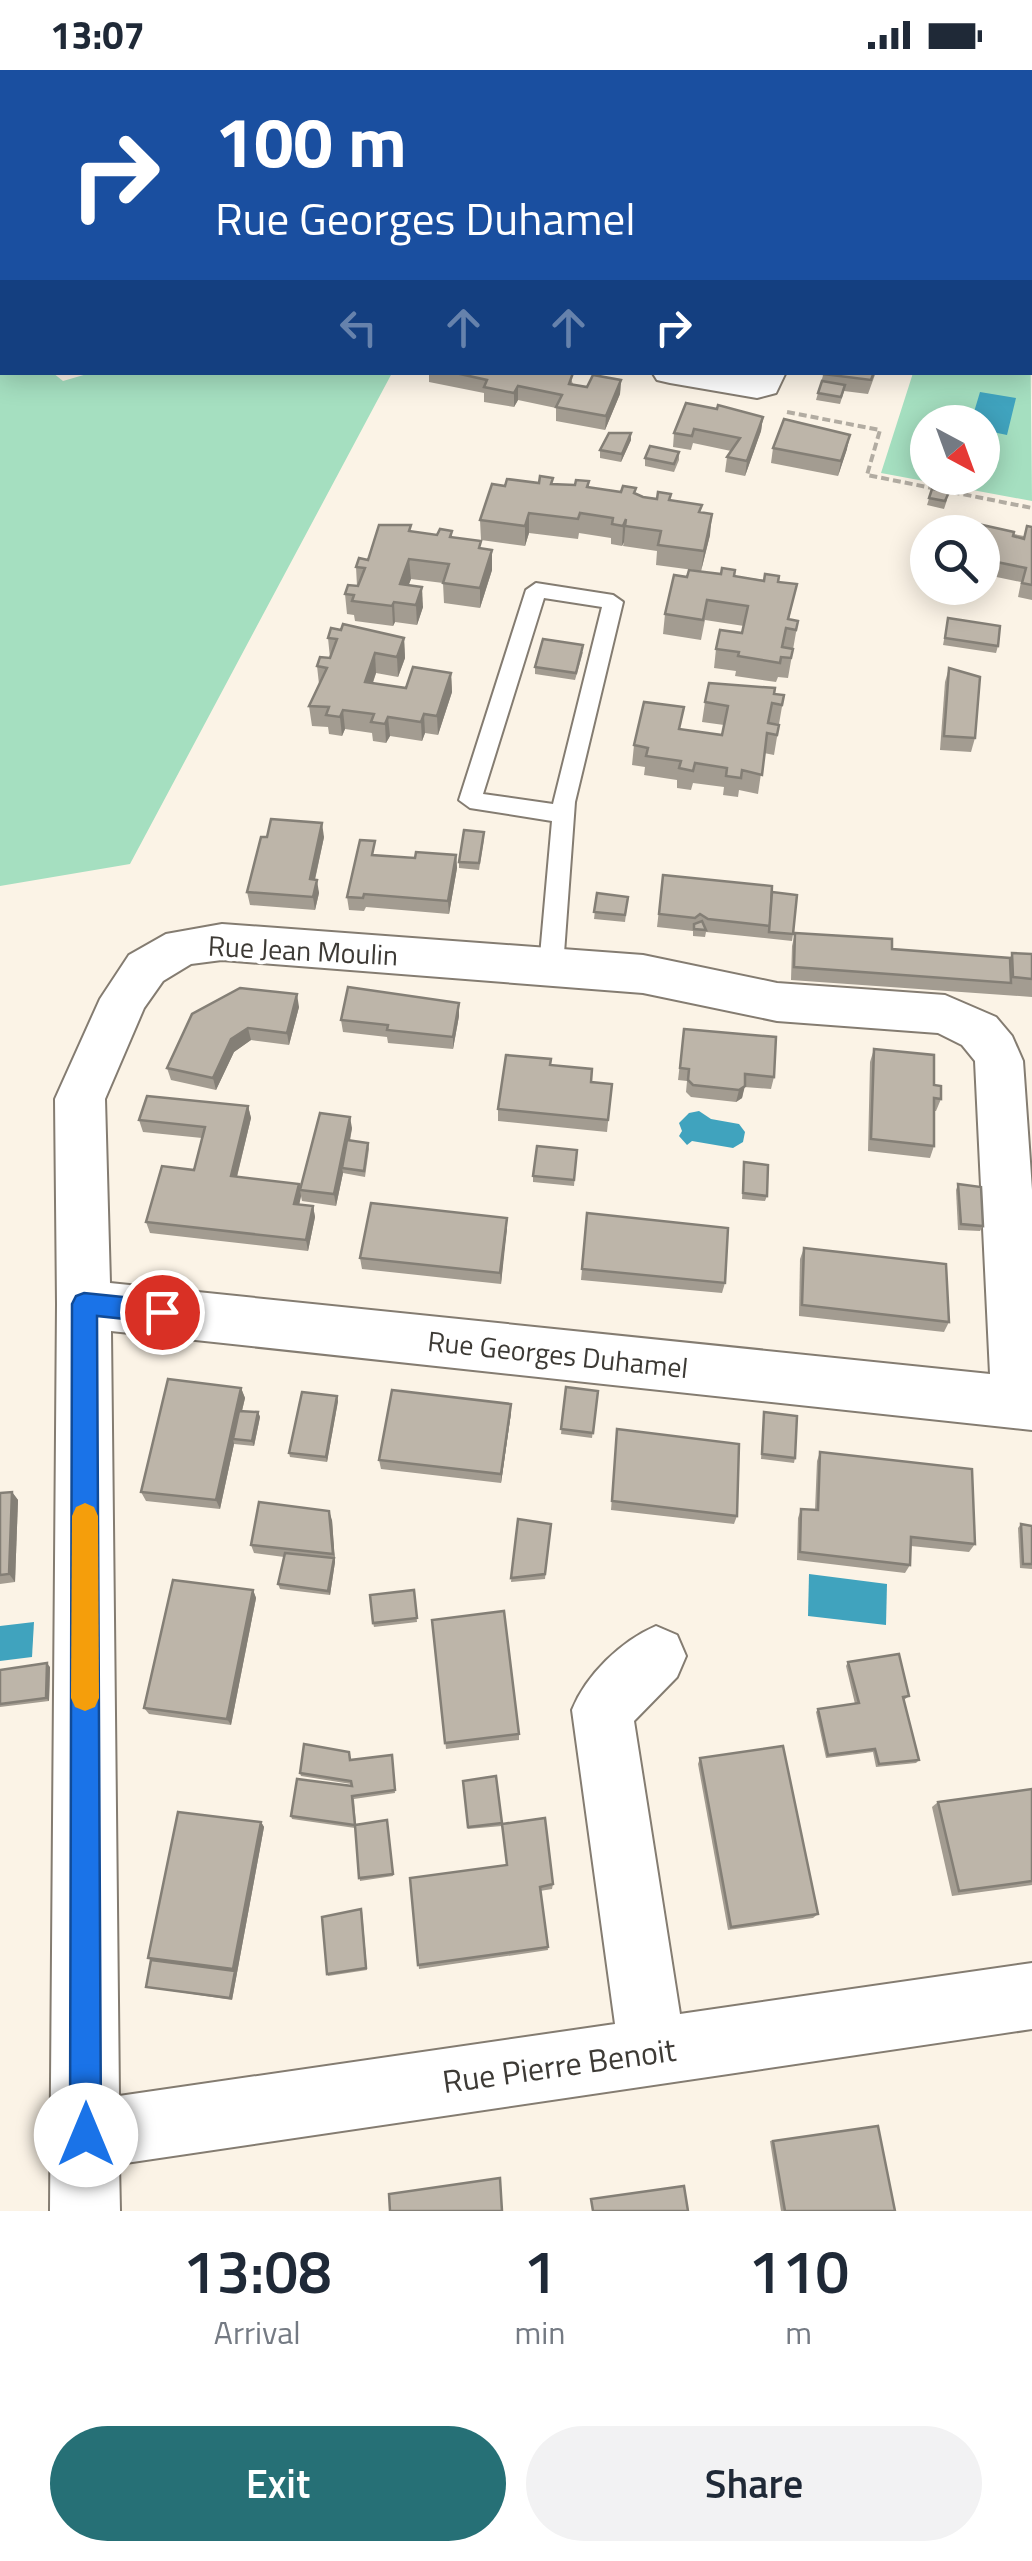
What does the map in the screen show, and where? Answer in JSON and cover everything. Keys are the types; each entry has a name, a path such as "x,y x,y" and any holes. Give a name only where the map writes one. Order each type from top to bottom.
{"street":[{"path":"686,375 757,388 766,379"},
{"name":"Rue Jean Moulin","path":"85,2211 84,1304 80,1099 124,999 136,979 158,960 182,947 206,942 643,974 776,1002 944,1014 968,1023 996,1050 1000,1075 1025,1403"},
{"name":"Rue Georges Duhamel","path":"84,1304 1025,1403"},
{"path":"652,2052 602,1710 656,1656"},
{"name":"Rue Pierre Benoit","path":"86,2135 1032,1996"}],"lane":[{"path":"551,967 562,814 613,602 536,590 470,800 562,814"}],"path":[{"path":"766,379 786,412 880,430 866,475 1032,508"}],"green space":[{"path":"0,375 56,375 63,381 84,375 391,375 130,864 0,886"},
{"path":"912,375 1031,375 1032,501 1000,495 1000,405 910,405 910,478 881,473"}],"water":[{"path":"980,392 1016,398 1007,435 1000,434 1000,405 976,405"},
{"path":"699,1111 711,1119 739,1124 745,1132 743,1142 733,1148 692,1141 687,1145 679,1136 679,1123 689,1113"},
{"path":"809,1574 887,1584 886,1625 808,1616"},
{"path":"34,1622 32,1657 0,1661 0,1626"}],"building":[{"path":"464,375 572,375 569,384 587,387 593,375 621,380 606,416 556,407 562,395 518,386 514,393 484,387 487,380"},
{"path":"831,375 873,375 871,380"},
{"path":"822,381 845,385 841,397 818,393"},
{"path":"686,403 717,409 718,405 763,417 747,461 727,457 740,438 694,429 692,436 674,433"},
{"path":"784,419 850,435 841,461 773,448"},
{"path":"609,433 631,433 622,454 600,450"},
{"path":"650,446 679,452 674,464 645,458"},
{"path":"540,476 553,478 551,484 589,481 587,487 621,492 623,486 636,488 634,493 643,497 657,499 658,492 671,494 669,500 702,505 699,512 712,514 704,551 658,545 661,531 625,526 626,519 623,526 612,524 613,518 580,513 578,519 529,513 525,526 480,520 492,484 505,486 507,479 539,483"},
{"path":"930,495 948,495 945,501 929,498"},
{"path":"379,525 411,525 409,531 437,535 440,529 452,531 450,537 481,541 479,548 492,550 480,588 443,583 449,564 409,559 400,584 422,587 416,605 352,601 354,595 345,594 348,585 358,586 365,568 356,567 359,558 368,560"},
{"path":"1027,526 1032,527 1032,585 1022,583 1026,568 1000,563 1000,529 1024,539"},
{"path":"722,568 735,570 734,576 764,581 765,574 779,576 778,582 797,584 788,619 798,621 796,630 786,628 782,647 793,649 791,658 781,657 780,663 716,649 720,630 742,633 748,606 707,600 703,620 665,614 674,575 687,577 689,570 721,574"},
{"path":"948,618 1000,626 998,646 945,638"},
{"path":"343,624 404,638 397,657 375,653 365,682 406,688 413,667 451,673 437,716 424,714 421,722 388,717 385,724 371,722 374,714 343,710 340,717 326,715 329,707 309,706 327,668 317,666 320,657 330,658 337,639 328,638 331,628 341,630"},
{"path":"543,639 583,645 576,673 535,667"},
{"path":"949,668 980,677 975,738 944,736"},
{"path":"709,683 775,688 774,694 784,695 782,705 772,703 768,723 779,725 777,735 767,733 762,775 742,770 741,778 726,776 727,768 695,763 693,771 679,768 681,761 646,756 648,748 634,745 644,702 684,707 679,729 722,735 728,706 705,702"},
{"path":"271,819 322,823 310,879 317,880 313,897 247,892 261,837 267,837"},
{"path":"464,830 484,832 479,863 459,862"},
{"path":"360,840 375,841 372,855 456,855 448,901 364,894 363,898 347,897"},
{"path":"663,875 772,886 770,926 708,919 700,914 695,918 659,914"},
{"path":"772,892 797,895 793,934 769,932"},
{"path":"597,893 628,897 625,915 594,912"},
{"path":"702,921 706,930 694,929 694,924"},
{"path":"795,933 892,939 892,949 1010,958 1011,983 794,967"},
{"path":"1012,953 1032,954 1032,979 1013,977"},
{"path":"348,987 459,1003 453,1037 341,1020"},
{"path":"240,988 297,994 287,1033 248,1028 231,1039 213,1078 167,1068 192,1014"},
{"path":"684,1029 776,1037 774,1077 745,1074 745,1086 739,1090 693,1085 688,1080 689,1069 680,1068"},
{"path":"874,1049 934,1055 934,1085 941,1086 941,1099 934,1098 934,1146 871,1139"},
{"path":"506,1055 551,1059 550,1065 592,1069 591,1082 612,1084 608,1120 498,1109"},
{"path":"147,1096 248,1106 231,1176 299,1184 294,1204 313,1206 306,1240 146,1222 162,1166 194,1170 205,1127 139,1120"},
{"path":"320,1113 350,1117 334,1194 300,1190"},
{"path":"347,1140 368,1143 364,1171 342,1168"},
{"path":"537,1146 577,1150 574,1180 533,1176"},
{"path":"744,1162 768,1165 767,1196 743,1193"},
{"path":"958,1184 981,1187 983,1226 961,1224"},
{"path":"371,1203 507,1218 500,1273 360,1258"},
{"path":"587,1213 728,1228 725,1283 582,1269"},
{"path":"804,1248 946,1264 949,1322 802,1305"},
{"path":"168,1379 241,1388 216,1500 141,1492"},
{"path":"566,1387 598,1391 593,1433 561,1429"},
{"path":"392,1390 511,1404 501,1474 379,1460"},
{"path":"302,1392 337,1396 326,1457 289,1453"},
{"path":"239,1411 258,1412 252,1441 233,1439"},
{"path":"764,1412 797,1416 795,1458 762,1454"},
{"path":"617,1429 739,1444 737,1516 612,1501"},
{"path":"820,1452 972,1469 975,1544 911,1537 910,1565 800,1552 801,1509 818,1510"},
{"path":"12,1492 9,1574 0,1575 0,1493"},
{"path":"259,1502 329,1511 333,1554 251,1545"},
{"path":"518,1519 551,1524 545,1574 511,1578"},
{"path":"1021,1524 1032,1526 1032,1564 1023,1564"},
{"path":"285,1553 334,1558 328,1591 278,1584"},
{"path":"173,1580 253,1590 227,1719 144,1708"},
{"path":"414,1590 417,1618 373,1623 370,1595"},
{"path":"504,1611 519,1734 445,1743 432,1620"},
{"path":"899,1654 909,1696 903,1697 919,1760 879,1764 875,1749 828,1755 818,1709 859,1703 848,1662"},
{"path":"47,1663 46,1698 0,1704 0,1670"},
{"path":"304,1744 349,1752 350,1760 392,1755 395,1790 352,1796 355,1825 291,1816 297,1779 352,1786 351,1781 300,1773"},
{"path":"783,1746 818,1914 731,1927 700,1758"},
{"path":"496,1776 502,1823 468,1827 463,1781"},
{"path":"1032,1789 1032,1881 959,1891 938,1802"},
{"path":"178,1812 261,1822 233,1969 148,1958"},
{"path":"545,1818 553,1884 540,1887 548,1947 418,1965 410,1878 507,1865 502,1824"},
{"path":"387,1820 393,1874 359,1878 355,1825"},
{"path":"361,1909 366,1968 327,1974 322,1917"},
{"path":"151,1960 235,1971 230,1998 146,1987"},
{"path":"878,2126 895,2211 785,2211 773,2141"},
{"path":"500,2178 502,2211 390,2211 389,2194"},
{"path":"684,2186 688,2211 593,2211 591,2199"}],"slow traffic":[{"path":"85,1516 85,1698"}],"route":[{"path":"86,2135 84,1304 162,1312"}]}
